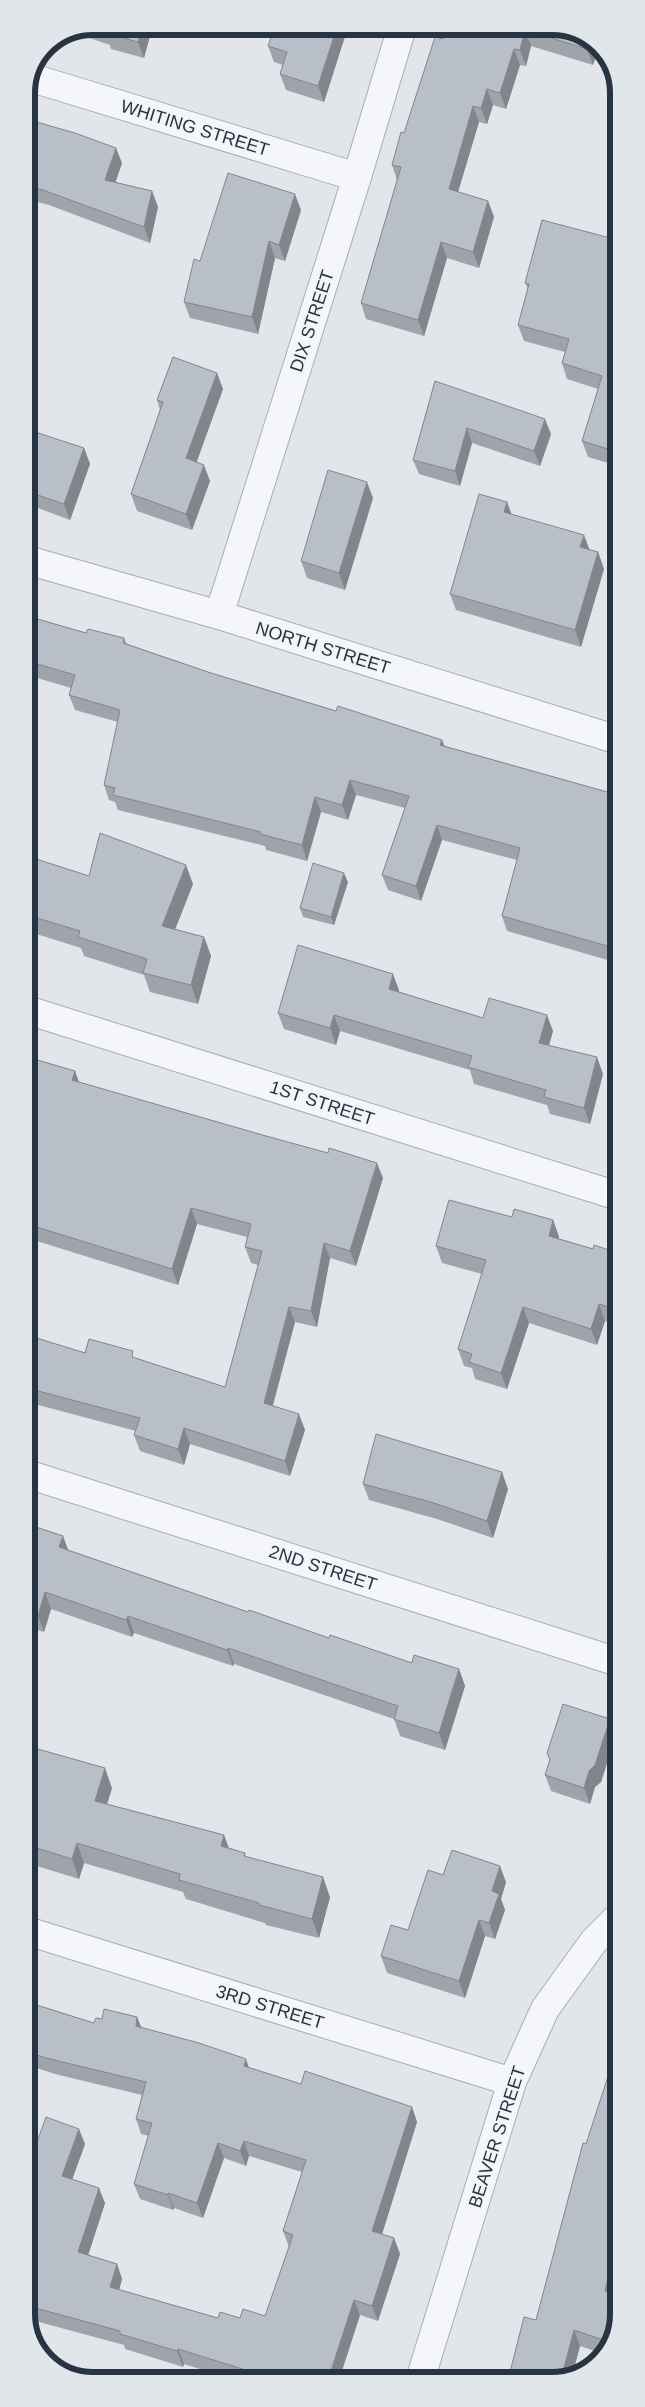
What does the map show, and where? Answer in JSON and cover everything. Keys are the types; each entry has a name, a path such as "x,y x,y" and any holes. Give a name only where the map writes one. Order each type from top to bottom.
{"street":[{"name":"DIX STREET","path":"219,615 357,177 400,35"},
{"name":"WHITING STREET","path":"36,79 357,177"},
{"name":"NORTH STREET","path":"35,563 219,615 610,732"},
{"name":"1ST STREET","path":"35,1013 610,1193"},
{"name":"2ND STREET","path":"35,1477 610,1659"},
{"name":"BEAVER STREET","path":"422,2372 512,2082 545,2009 594,1941 610,1924"},
{"name":"3RD STREET","path":"35,1933 512,2082"}],"building":[{"path":"112,35 140,35 138,42"},
{"path":"272,35 334,35 318,86 280,74 287,52 268,46"},
{"path":"444,35 524,35 520,50 514,49 500,93 487,89 481,108 473,106 449,189 488,201 473,252 441,242 418,320 361,303 401,167 392,165 401,132 404,133 435,37 443,39"},
{"path":"541,35 556,35 575,39 588,47 587,49"},
{"path":"35,122 75,133 116,148 105,180 152,191 144,227 35,188"},
{"path":"228,173 295,194 279,245 269,241 252,317 184,302 194,259 200,261"},
{"path":"542,220 610,238 610,450 582,441 602,376 562,363 569,339 518,325 529,284 525,283"},
{"path":"173,357 217,373 186,458 204,465 186,514 131,494 163,402 157,400"},
{"path":"435,381 545,419 534,451 467,428 455,471 413,460"},
{"path":"35,432 84,448 64,504 35,494"},
{"path":"328,470 367,482 339,573 301,561"},
{"path":"479,494 507,502 504,512 584,535 580,547 598,552 575,630 450,594"},
{"path":"35,618 86,633 88,629 124,638 123,643 211,673 336,711 338,706 442,740 440,745 610,793 610,947 502,916 520,848 437,825 416,886 382,875 409,796 350,780 342,805 315,797 302,845 260,834 261,832 113,795 115,788 104,785 120,710 69,695 75,675 35,663"},
{"path":"100,833 186,865 162,926 204,937 191,985 143,973 147,959 78,937 80,931 35,917 35,859 89,876"},
{"path":"313,863 344,873 331,917 300,908"},
{"path":"298,945 393,974 389,989 483,1018 489,998 547,1015 539,1043 597,1057 584,1108 544,1097 546,1090 468,1067 472,1056 334,1015 330,1028 278,1013"},
{"path":"35,1059 75,1071 72,1080 328,1153 329,1148 377,1163 350,1251 324,1243 311,1311 289,1307 264,1403 299,1414 285,1461 184,1428 178,1449 134,1435 140,1418 35,1390 35,1337 85,1353 89,1339 133,1351 132,1357 225,1387 262,1251 245,1247 251,1224 191,1208 172,1269 35,1226"},
{"path":"449,1200 512,1217 514,1209 553,1220 549,1236 593,1249 594,1245 610,1250 610,1307 599,1304 591,1329 523,1307 501,1373 469,1362 472,1354 458,1349 486,1260 436,1246"},
{"path":"376,1434 502,1472 487,1521 431,1502 363,1484"},
{"path":"35,1527 63,1536 59,1547 248,1612 249,1610 329,1638 330,1635 412,1663 414,1655 459,1669 439,1733 394,1719 398,1706 128,1616 126,1620 45,1592 38,1616 35,1615"},
{"path":"610,1544 610,1555 607,1554"},
{"path":"563,1704 610,1719 595,1765 589,1771 584,1788 545,1775 550,1759 547,1753"},
{"path":"35,1748 105,1768 95,1801 224,1835 221,1846 245,1853 244,1856 323,1877 312,1919 179,1880 180,1874 77,1843 72,1859 35,1847"},
{"path":"452,1850 500,1866 492,1891 499,1894 489,1923 479,1920 459,1981 381,1956 391,1925 408,1930 428,1870 443,1875"},
{"path":"35,2005 94,2023 96,2018 102,2019 104,2009 137,2017 136,2026 199,2043 246,2059 244,2066 301,2084 305,2071 412,2107 372,2231 394,2238 372,2306 354,2300 331,2372 252,2372 178,2349 177,2351 120,2334 120,2331 35,2308 35,2148 46,2117 79,2129 62,2176 99,2188 78,2252 117,2264 110,2287 218,2318 220,2312 240,2318 243,2309 265,2316 293,2235 283,2231 306,2160 244,2141 240,2151 218,2143 197,2203 134,2184 152,2123 136,2119 146,2082 35,2054"},
{"path":"610,2070 610,2269 605,2291 610,2293 610,2314 606,2337 604,2340 574,2330 563,2371 510,2372 524,2317 536,2320 583,2143 586,2144"}]}
